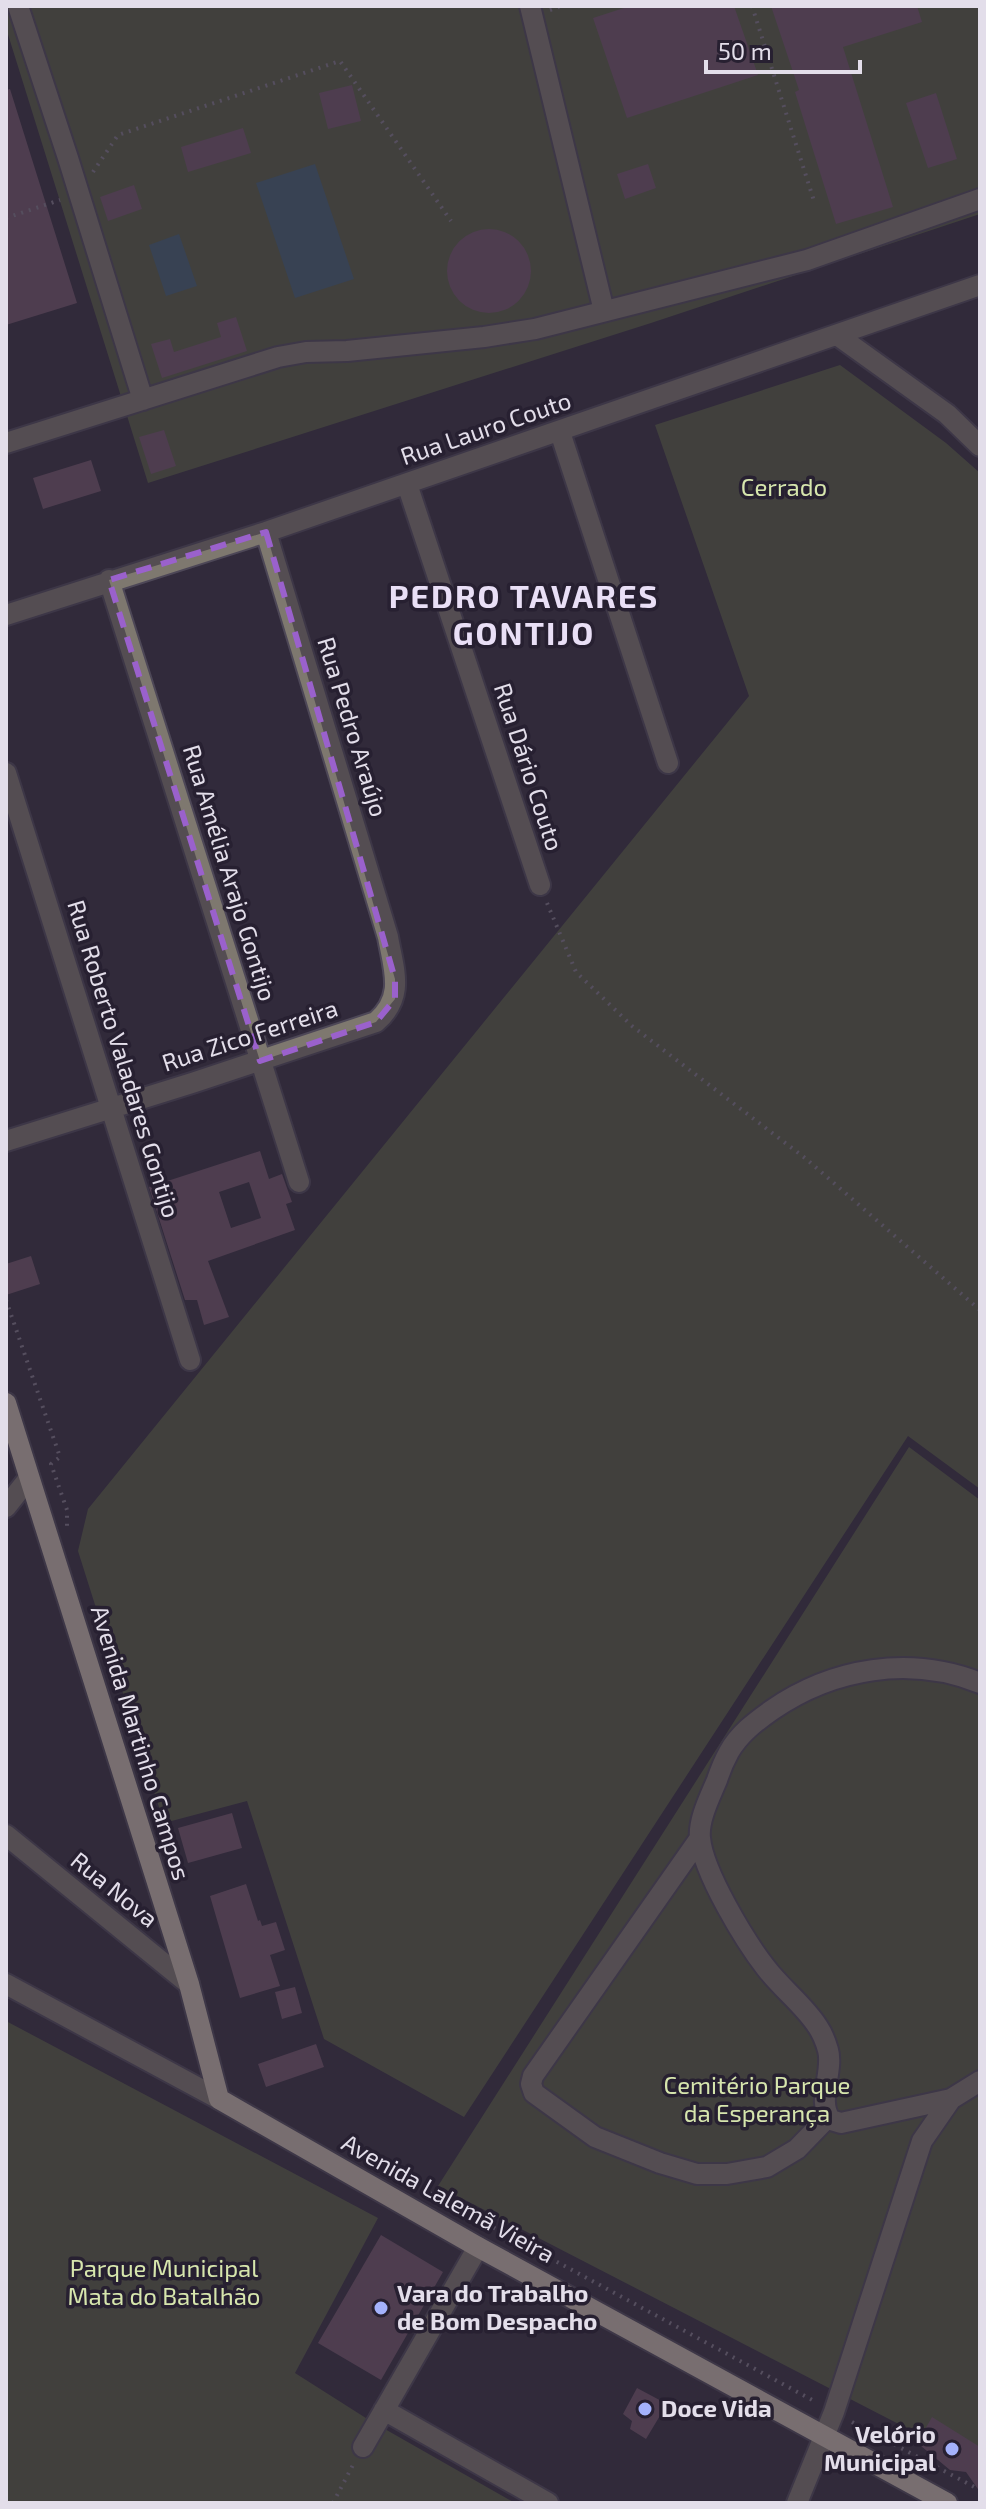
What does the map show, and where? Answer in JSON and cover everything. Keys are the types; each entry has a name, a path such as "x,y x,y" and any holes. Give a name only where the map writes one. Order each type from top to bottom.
{"main road":[{"name":"Avenida Martinho Campos","path":"6,1403 189,1984 219,2099"},
{"name":"Avenida Lalemã Vieira","path":"219,2099 478,2247 947,2503"}],"street":[{"path":"18,6 143,400"},
{"path":"530,6 604,311"},
{"path":"6,443 292,354 484,337 535,329 807,260 980,199"},
{"name":"Rua Lauro Couto","path":"6,615 266,532 980,285"},
{"path":"837,335 947,414 980,446"},
{"path":"560,432 668,763"},
{"name":"Rua Dário Couto","path":"407,484 540,885"},
{"name":"Rua Pedro Araújo","path":"266,532 388,937"},
{"name":"Rua Amélia Arajo Gontijo","path":"109,580 299,1182"},
{"name":"Rua Roberto Valadares Gontijo","path":"6,773 190,1360"},
{"name":"Rua Zico Ferreira","path":"6,1141 376,1022 395,999 388,937"},
{"path":"6,1507 29,1478"},
{"path":"828,2117 797,2149 767,2167 727,2174 697,2174 595,2137 534,2093 531,2084 533,2076 700,1838 706,1805 728,1753 749,1728 791,1697 840,1676 879,1668 923,1668 980,1683"},
{"name":"Rua Nova","path":"6,1835 189,1984"},
{"path":"700,1838 716,1887 766,1969 791,1994 824,2039 829,2051 825,2109 828,2117 841,2123 951,2099 980,2081"},
{"path":"6,1984 219,2099"},
{"path":"797,2503 834,2412 922,2141 951,2099"},
{"path":"363,2447 478,2247"},
{"path":"384,2410 548,2503"}],"path":[{"path":"752,6 814,201"},
{"path":"6,218 79,193 118,135 340,61 451,221"},
{"path":"540,885 576,972 632,1026 805,1158 980,1310"},
{"path":"6,1300 60,1457 51,1464 67,1510 66,1536"},
{"path":"402,2178 980,2490"},
{"path":"333,2503 363,2447"}],"highlighted area":[{"path":"266,532 395,979 395,999 376,1022 260,1061 109,580"}],"green space":[{"path":"6,6 980,6 980,214 651,323 148,483 6,28"},
{"name":"Cerrado","path":"840,365 946,443 980,473 980,1489 908,1436 464,2117 324,2039 247,1801 164,1823 78,1551 88,1509 749,696 655,425"},
{"name":"Cemitério Parque da Esperança","path":"909,1447 980,1500 980,2466 438,2186"},
{"name":"Parque Municipal Mata do Batalhão","path":"6,2021 378,2218 295,2373 369,2420 515,2503 6,2503"}],"water":[{"path":"315,164 354,279 295,298 256,183"},
{"path":"179,234 197,286 166,296 149,245"}],"building":[{"path":"630,6 734,6 758,75 627,118 593,18"},
{"path":"771,6 917,6 922,22 843,47 893,207 836,224 795,92 799,90"},
{"path":"352,85 361,121 328,129 319,93"},
{"path":"10,89 77,303 6,325 6,90"},
{"path":"936,93 957,159 928,168 906,103"},
{"path":"243,128 251,153 188,172 181,147"},
{"path":"648,164 656,188 625,199 617,174"},
{"path":"134,185 142,209 108,221 100,197"},
{"path":"481,229 497,229 513,236 524,247 531,271 528,287 519,301 497,313 481,313 465,306 454,295 447,279 447,263 454,247 465,236"},
{"path":"236,317 247,351 162,378 151,344 170,339 174,352 221,337 217,323"},
{"path":"164,430 176,466 151,474 139,437"},
{"path":"91,460 101,491 43,509 33,478"},
{"path":"260,1151 269,1179 282,1174 292,1202 286,1204 295,1230 208,1261 229,1317 204,1325 197,1300 185,1300 149,1187","holes":["249,1182 261,1218 231,1228 219,1192"]},
{"path":"31,1256 40,1284 6,1295 6,1264"},
{"path":"232,1813 242,1848 188,1863 178,1828"},
{"path":"246,1884 258,1921 262,1926 276,1922 285,1950 270,1955 280,1986 240,1998 210,1896"},
{"path":"295,1987 302,2013 282,2019 275,1992"},
{"path":"316,2044 324,2067 266,2087 258,2064"},
{"name":"Vara do Trabalho de Bom Despacho","path":"381,2235 443,2272 381,2380 318,2343"},
{"name":"Doce Vida","path":"637,2388 667,2404 646,2439 630,2429 632,2421 623,2414"},
{"name":"Velório Municipal","path":"932,2417 980,2447 980,2492 966,2472 950,2470 921,2446 919,2440"}],"place":[{"name":"Vara do Trabalho de Bom Despacho","path":"381,2308"},
{"name":"Doce Vida","path":"645,2409"},
{"name":"Velório Municipal","path":"952,2449"}],"district":[{"name":"PEDRO TAVARES GONTIJO","path":"524,616"}]}
